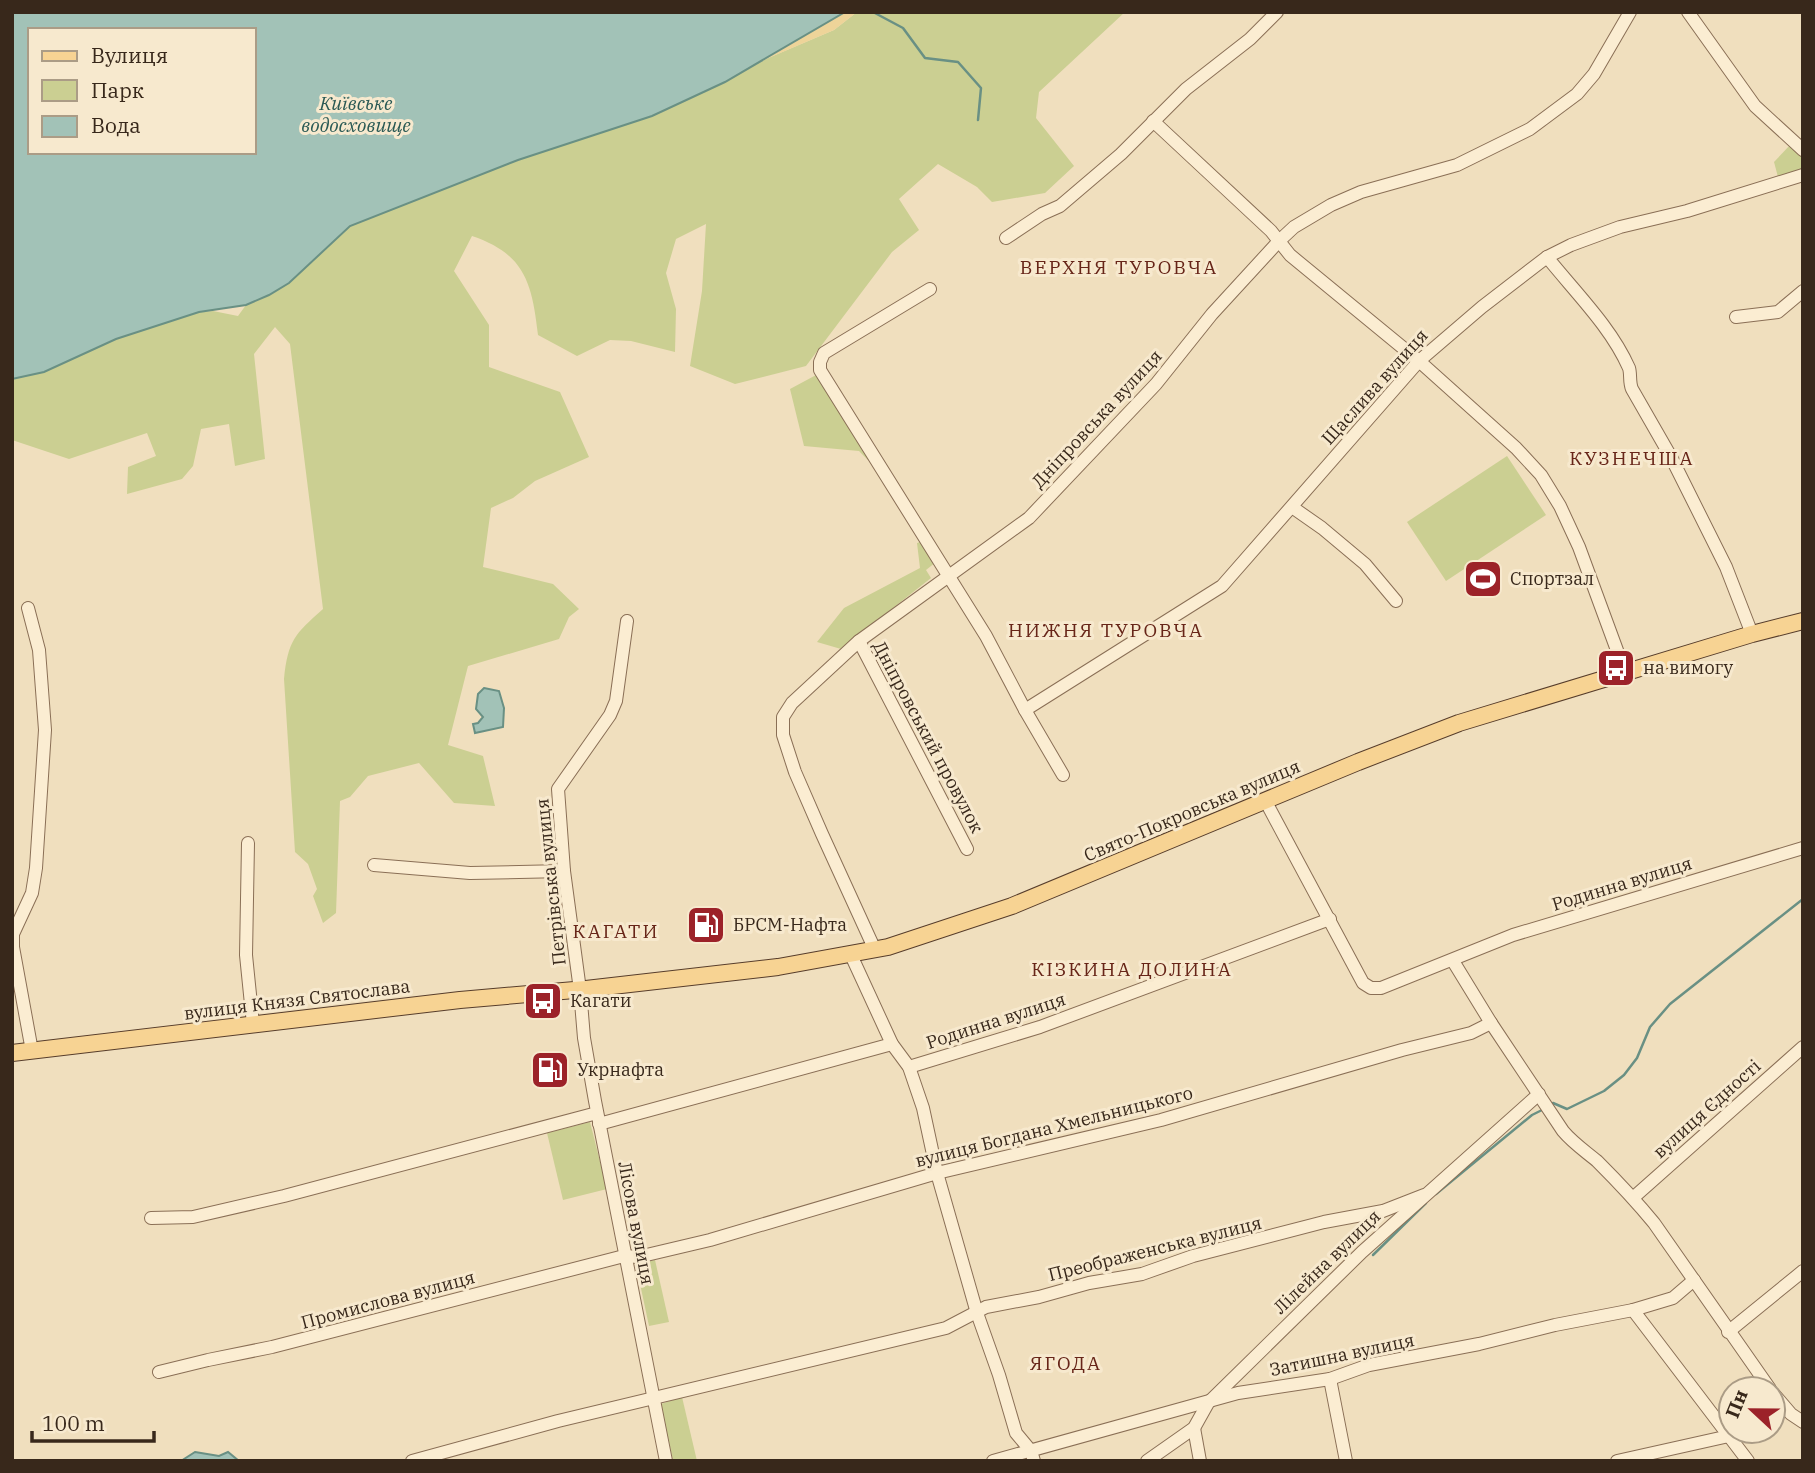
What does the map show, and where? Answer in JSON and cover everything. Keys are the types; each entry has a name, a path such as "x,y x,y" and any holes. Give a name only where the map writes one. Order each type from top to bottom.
{"main road":[{"name":"Свято-Покровська вулиця","path":"583,990 778,967 851,955 910,941 1012,906 1459,723 1803,621"},
{"name":"вулиця Князя Святослава","path":"12,1052 460,1000 583,990"}],"street":[{"path":"1006,239 1042,214 1060,206 1121,154 1185,89 1250,39 1277,12"},
{"name":"Дніпровська вулиця","path":"875,950 806,797 783,735 786,711 859,641 1029,518 1156,384 1212,314 1294,227 1331,205 1361,192 1457,165 1530,129 1561,107 1594,74 1630,12"},
{"path":"1688,12 1755,106 1803,150"},
{"path":"1153,121 1271,231 1290,255 1419,361 1541,474 1579,547 1625,672"},
{"name":"Щаслива вулиця","path":"1025,710 1222,586 1419,361 1449,332 1547,257 1620,227 1687,211 1803,174"},
{"path":"1547,257 1607,330 1630,371 1632,389 1671,457 1726,567 1752,634"},
{"path":"930,289 824,353 820,370 986,636 1063,775"},
{"path":"1736,317 1778,312 1803,291"},
{"path":"1292,508 1322,527 1365,564 1396,601"},
{"path":"28,608 39,650 45,730 36,868 32,893 13,934 13,947 32,1051"},
{"name":"Петрівська вулиця","path":"583,990 564,871 558,789 610,715 616,701 626,621"},
{"name":"Дніпровський провулок","path":"859,641 967,849"},
{"path":"1266,802 1330,919"},
{"path":"248,843 246,955 253,1024"},
{"name":"Родинна вулиця","path":"909,1067 1041,1027 1330,919 1363,983 1371,988 1381,988 1513,935 1803,848"},
{"path":"374,865 470,873 564,871"},
{"path":"851,955 892,1044 909,1067 923,1108 937,1173 977,1313 1016,1433 1032,1456"},
{"path":"1453,961 1491,1023 1571,1141 1634,1197 1760,1375"},
{"name":"Лісова вулиця","path":"583,990 584,1038 598,1119 666,1461"},
{"name":"вулиця Богдана Хмельницького","path":"624,1256 638,1257 710,1240 937,1173 1161,1120 1402,1050 1471,1033 1491,1023"},
{"path":"151,1218 193,1217 284,1196 892,1044"},
{"name":"вулиця Єдності","path":"1634,1197 1803,1047"},
{"name":"Лілейна вулиця","path":"1147,1461 1194,1428 1208,1403 1362,1252 1539,1094"},
{"name":"Преображенська вулиця","path":"412,1461 558,1420 946,1328 986,1307 1039,1297 1089,1283 1143,1274 1193,1256 1324,1222 1383,1211 1424,1195"},
{"name":"Промислова вулиця","path":"159,1372 272,1348 624,1256"},
{"path":"1728,1332 1803,1272"},
{"name":"Затишна вулиця","path":"993,1461 1032,1456 1238,1393 1330,1379 1369,1366 1633,1310 1673,1298 1694,1280"},
{"path":"1633,1310 1717,1419"},
{"path":"1330,1379 1346,1461"},
{"path":"1787,1410 1802,1420"},
{"path":"1194,1428 1200,1461"},
{"path":"1617,1461 1717,1439"},
{"path":"1736,1445 1748,1461"}],"green space":[{"path":"857,12 1125,12 1039,92 1036,118 1074,166 1045,193 992,202 977,187 938,164 899,199 919,230 892,252 806,366 735,384 690,366 702,291 706,224 676,239 666,273 676,309 675,352 631,341 610,340 577,356 538,335 533,300 523,273 504,252 472,236 454,271 489,325 489,367 560,392 589,457 535,481 513,498 491,508 483,567 553,584 579,609 569,617 559,639 468,666 448,745 483,756 495,806 454,803 419,763 368,776 350,797 340,801 336,913 323,923 313,896 317,889 308,864 295,852 284,679 291,646 299,632 323,609 290,344 275,327 254,354 265,459 235,466 229,424 201,429 193,466 182,479 127,494 128,467 156,456 147,433 69,459 12,440 12,379 44,372 116,339 199,312 213,311 238,316 246,305 289,283 350,226 518,160 652,116 725,82 766,59 834,30"},
{"path":"1790,145 1803,157 1803,169 1778,177 1774,162"},
{"path":"818,374 872,459 868,460 859,451 804,446 790,389"},
{"path":"1507,456 1546,515 1446,581 1407,522"},
{"path":"923,541 936,562 926,570 931,578 841,649 817,642 844,608 920,568 917,543"},
{"path":"590,1122 607,1189 563,1200 547,1133"},
{"path":"655,1260 669,1322 649,1326 636,1265"},
{"path":"682,1397 697,1461 673,1461 661,1404"}],"sand":[{"path":"845,12 857,12 834,30 766,59"}],"water":[{"name":"Київське водосховище","path":"12,12 845,12 725,82 652,116 518,160 350,226 289,283 269,295 246,305 199,312 116,339 44,372 12,379"},
{"path":"484,688 499,691 504,708 503,727 475,733 473,724 483,717 476,709 478,694"},
{"path":"195,1452 219,1456 228,1452 239,1461 181,1461"}],"waterway":[{"path":"873,12 903,28 925,58 958,62 981,88 978,120"},
{"path":"1553,1103 1567,1109 1604,1091 1624,1075 1637,1058 1650,1027 1670,1004 1803,899"},
{"path":"1436,1194 1532,1115 1542,1110"},
{"path":"1373,1255 1426,1203"}],"place":[{"name":"Спортзал","path":"1483,579"},
{"name":"на вимогу","path":"1616,668"},
{"name":"БРСМ-Нафта","path":"706,925"},
{"name":"Кагати","path":"543,1001"},
{"name":"Укрнафта","path":"550,1070"}],"district":[{"name":"ВЕРХНЯ ТУРОВЧА","path":"1119,267"},
{"name":"КУЗНЕЧША","path":"1632,458"},
{"name":"НИЖНЯ ТУРОВЧА","path":"1106,630"},
{"name":"КАГАТИ","path":"616,931"},
{"name":"КІЗКИНА ДОЛИНА","path":"1132,969"},
{"name":"ЯГОДА","path":"1066,1363"}]}
